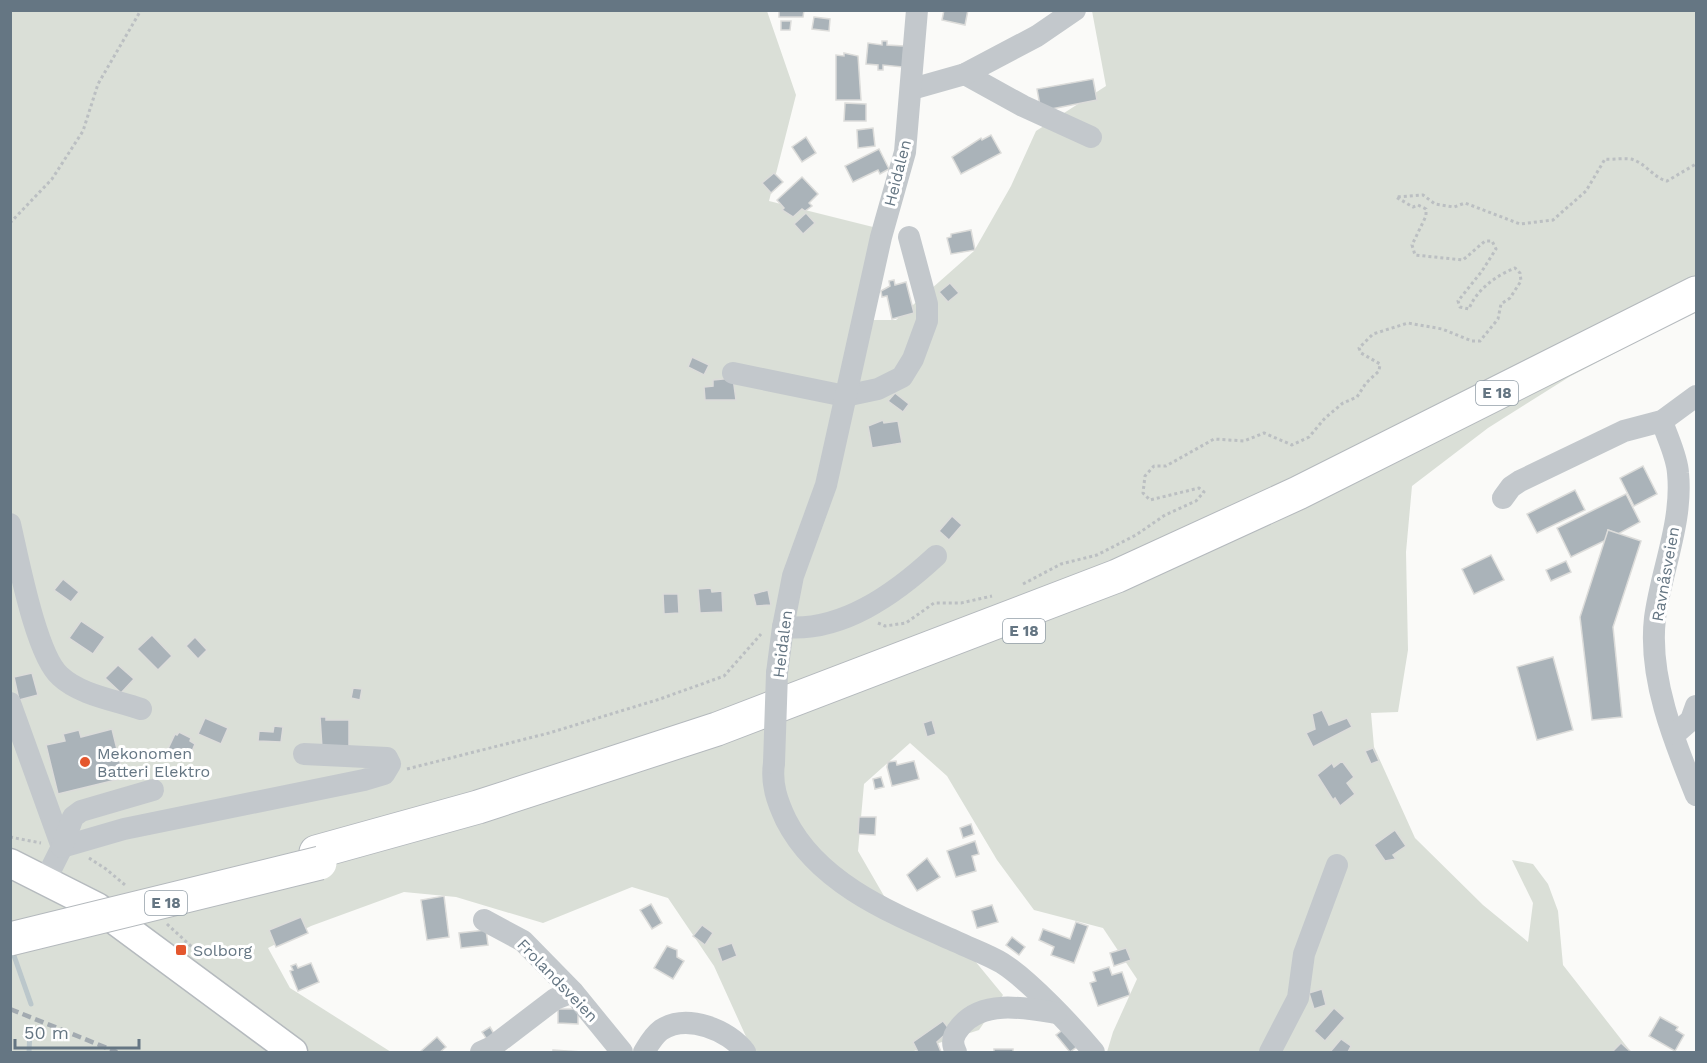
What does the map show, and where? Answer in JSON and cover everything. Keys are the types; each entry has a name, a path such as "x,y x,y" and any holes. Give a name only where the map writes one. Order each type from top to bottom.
{"highway":[{"name":"E 18","path":"10,939 318,858 717,729 1116,576 1298,493 1696,294"},
{"name":"E 18","path":"10,926 479,821 721,742 967,655 1308,510 1696,318"}],"main road":[{"path":"10,862 97,907 292,1053"}],"street":[{"name":"Heidalen","path":"917,10 912,88 904,152 880,237 826,485 793,576 783,627 777,673 772,777 777,801 795,837 809,855 860,895 909,921 1002,963 1027,982 1094,1053"},
{"path":"912,88 965,74 1037,36 1075,10"},
{"path":"965,74 1023,106 1091,137"},
{"path":"733,373 845,396 894,383 906,372 927,321 927,304 909,237"},
{"path":"1503,498 1511,487 1530,476 1624,431 1662,421 1696,396"},
{"name":"Ravnåsveien","path":"1662,421 1678,472 1673,530 1655,619 1655,660 1663,701 1696,795"},
{"path":"10,524 44,652 59,676 79,688 141,709"},
{"path":"783,627 817,626 840,620 915,576 936,556"},
{"path":"10,704 62,847"},
{"path":"1675,734 1691,720 1696,706"},
{"path":"62,847 124,829 384,774 390,764 387,758 304,754"},
{"path":"46,879 62,847 73,817 81,811 153,790"},
{"path":"1269,1053 1298,998 1304,954 1337,865"},
{"name":"Frolandsveien","path":"484,920 523,941 573,992 622,1053"},
{"path":"481,1053 555,999 573,992"},
{"path":"956,1053 953,1039 957,1029 967,1018 978,1012 1024,1008 1056,1013"},
{"path":"644,1053 659,1031 688,1024 711,1028 731,1038 745,1053"}],"path":[{"path":"10,223 52,179 82,131 98,84 141,10"},
{"path":"1019,586 1061,564 1097,555 1136,535 1165,515 1196,501 1204,492 1199,488 1156,501 1150,500 1143,493 1145,476 1154,466 1166,465 1214,439 1244,441 1264,433 1292,445 1310,437 1325,418 1343,403 1357,397 1366,383 1379,371 1380,364 1361,353 1359,348 1362,342 1373,334 1408,323 1442,329 1472,341 1480,341 1497,319 1501,304 1510,298 1521,281 1520,273 1515,268 1504,272 1480,290 1468,309 1460,307 1458,301 1496,249 1492,241 1485,241 1463,260 1415,255 1412,245 1426,216 1426,209 1418,205 1413,207 1396,197 1424,195 1435,204 1454,207 1466,203 1520,224 1553,220 1586,191 1605,159 1632,158 1650,169 1658,179 1667,181 1696,164"},
{"path":"861,609 868,619 885,626 906,623 934,603 961,603 994,595"},
{"path":"384,774 549,733 724,676 763,633 783,627"}],"shaded area":[{"path":"10,11 767,11 796,95 769,201 873,227 866,320 896,320 974,251 1011,186 1036,131 1106,86 1092,11 1696,11 1696,311 1569,377 1488,428 1412,486 1406,552 1408,650 1398,712 1371,713 1374,747 1415,838 1483,905 1528,942 1533,903 1512,860 1533,864 1548,884 1558,911 1563,965 1631,1052 1107,1052 1113,1032 1137,979 1103,928 1034,910 997,860 947,776 910,743 864,784 858,851 884,896 966,950 1003,995 979,1030 911,1052 753,1052 714,966 668,898 632,887 543,923 456,897 404,892 311,926 268,948 290,988 391,1052 11,1052"}],"building":[{"path":"779,10 804,10 803,17 779,17"},
{"path":"944,10 968,10 965,25 942,20"},
{"path":"814,17 830,19 829,31 812,29"},
{"path":"781,21 791,21 790,30 781,30"},
{"path":"882,41 887,41 887,45 904,46 903,67 883,65 883,70 878,70 878,65 866,64 868,43 882,45"},
{"path":"844,53 858,56 861,100 836,100 836,55 844,56"},
{"path":"1093,79 1097,100 1041,111 1037,89"},
{"path":"845,103 866,104 866,121 844,121"},
{"path":"873,128 875,146 858,148 857,130"},
{"path":"991,135 1001,153 961,174 952,157 981,138 982,140"},
{"path":"806,137 816,153 802,162 792,147"},
{"path":"879,149 889,169 880,174 878,170 853,182 845,166"},
{"path":"774,173 783,182 771,193 762,183"},
{"path":"802,177 818,194 809,203 812,206 805,211 802,209 793,217 782,210 784,208 777,200"},
{"path":"806,213 815,223 803,234 794,224"},
{"path":"971,230 975,250 951,254 947,238 951,237 951,234"},
{"path":"894,280 895,285 906,282 914,313 892,319 887,296 882,297 881,291 890,286 889,281"},
{"path":"950,283 959,293 948,302 939,292"},
{"path":"692,357 709,365 704,375 688,367"},
{"path":"733,378 736,400 705,400 704,387 713,386 713,380"},
{"path":"895,393 909,404 903,412 888,401"},
{"path":"883,420 884,423 898,421 902,443 872,448 868,426"},
{"path":"1643,466 1657,494 1634,506 1620,478"},
{"path":"1575,490 1585,510 1537,533 1527,514"},
{"path":"1626,494 1640,522 1618,534 1608,530 1606,540 1571,557 1557,528"},
{"path":"952,516 962,525 949,540 939,531"},
{"path":"1608,530 1641,541 1613,627 1622,717 1592,720 1580,617"},
{"path":"1491,555 1504,580 1474,594 1462,569"},
{"path":"1566,561 1571,572 1551,581 1546,570"},
{"path":"63,579 79,592 71,602 54,590"},
{"path":"711,588 712,592 722,591 723,612 700,613 698,589"},
{"path":"768,590 771,605 756,606 753,594"},
{"path":"663,594 678,594 679,613 664,614"},
{"path":"81,621 105,637 93,654 69,638"},
{"path":"152,635 172,656 158,670 137,649"},
{"path":"195,637 207,650 198,659 186,646"},
{"path":"1553,657 1573,730 1537,740 1517,667"},
{"path":"118,665 134,679 121,693 105,678"},
{"path":"32,673 38,695 19,700 14,677"},
{"path":"353,688 362,689 360,700 351,698"},
{"path":"1322,710 1329,725 1347,718 1352,727 1313,747 1306,733 1315,729 1312,714"},
{"path":"320,717 326,717 326,720 349,720 349,749 322,748"},
{"path":"205,718 228,728 221,744 198,734"},
{"path":"932,720 936,734 927,737 923,723"},
{"path":"274,726 283,727 281,742 258,741 259,731 273,732"},
{"path":"112,729 124,778 58,794 46,745 65,741 63,734 79,730 81,737"},
{"path":"179,732 191,738 190,741 195,744 188,761 167,751 175,734"},
{"path":"1373,748 1379,761 1371,764 1365,751"},
{"path":"896,761 897,765 914,761 919,779 892,786 887,767 888,762"},
{"path":"1342,761 1354,777 1347,783 1355,794 1340,806 1335,798 1333,800 1317,775 1332,763 1334,767"},
{"path":"881,777 884,787 875,789 873,779"},
{"path":"859,817 876,817 875,835 858,834"},
{"path":"971,824 974,834 963,838 960,828"},
{"path":"1395,830 1406,846 1393,855 1396,859 1385,861 1374,845"},
{"path":"975,841 979,854 972,856 976,871 956,877 947,851"},
{"path":"927,858 940,877 917,891 907,875"},
{"path":"444,896 449,937 427,940 421,900"},
{"path":"651,904 662,923 652,929 640,910"},
{"path":"992,905 998,922 977,928 972,911"},
{"path":"301,917 308,933 276,947 269,930"},
{"path":"1076,922 1088,926 1074,963 1051,955 1054,947 1039,940 1043,929 1070,939"},
{"path":"702,925 713,933 705,945 693,936"},
{"path":"486,930 488,945 461,948 459,933"},
{"path":"1012,937 1025,947 1019,955 1006,945"},
{"path":"732,943 737,956 722,962 717,948"},
{"path":"667,946 677,950 677,957 684,961 673,979 654,968"},
{"path":"1126,948 1131,960 1114,966 1110,953"},
{"path":"311,963 319,982 298,991 290,971 293,970 291,966 296,964 298,968"},
{"path":"1109,967 1112,975 1122,972 1130,995 1098,1006 1090,983 1096,981 1093,972"},
{"path":"1322,989 1326,1005 1314,1009 1309,993"},
{"path":"1334,1008 1345,1018 1325,1041 1314,1031"},
{"path":"558,1009 578,1009 578,1024 558,1023"},
{"path":"1660,1017 1678,1027 1676,1030 1684,1035 1675,1051 1649,1036"},
{"path":"943,1021 950,1030 937,1042 941,1052 918,1052 913,1042"},
{"path":"490,1027 497,1039 490,1044 482,1032"},
{"path":"1064,1029 1078,1046 1070,1052 1056,1035"},
{"path":"437,1037 446,1047 440,1052 420,1052"},
{"path":"1341,1039 1351,1046 1348,1052 1330,1052"},
{"path":"1621,1043 1631,1052 1612,1052"},
{"path":"994,1049 1013,1049 1013,1052 994,1052"},
{"path":"553,1050 582,1052 553,1052"}],"waterway":[{"path":"12,950 31,1004"},
{"path":"29,1052 30,1031"}],"railway":[{"path":"10,1009 117,1052"}],"place":[{"name":"Mekonomen Batteri Elektro","path":"85,762"},
{"name":"Solborg","path":"181,950"}]}
